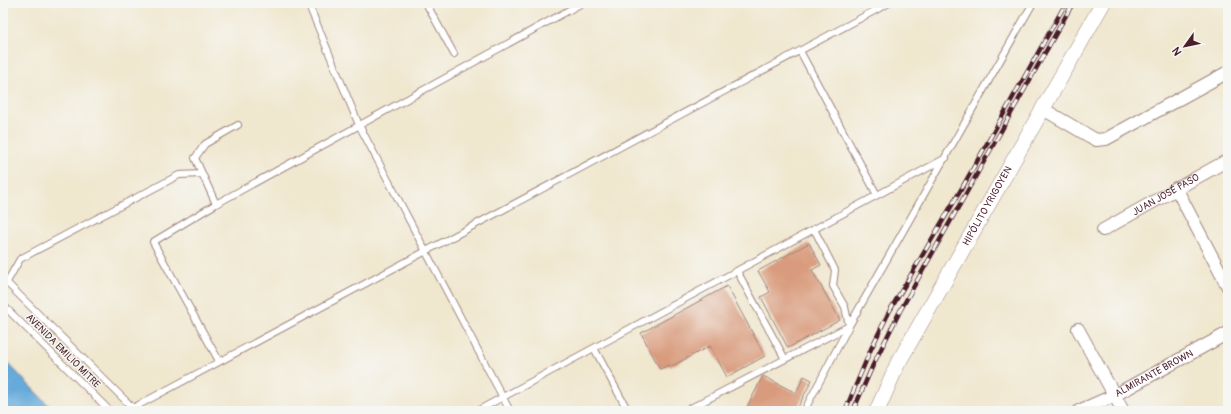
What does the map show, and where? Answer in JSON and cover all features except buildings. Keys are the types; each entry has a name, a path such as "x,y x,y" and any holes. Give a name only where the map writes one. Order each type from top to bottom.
{"street":[{"name":"HIPÓLITO YRIGOYEN","path":"877,411 897,366 1103,3"},
{"path":"1043,109 1096,140 1106,139 1228,72"},
{"name":"JUAN JOSÉ PASO","path":"1103,230 1228,160"},
{"path":"1176,188 1228,287"},
{"path":"1078,329 1123,411"},
{"name":"ALMIRANTE BROWN","path":"1079,411 1228,333"}],"lane":[{"path":"308,3 360,125 510,411"},
{"path":"426,3 454,54"},
{"path":"219,361 153,242 216,204 582,3"},
{"path":"202,174 179,175 20,259 5,280 134,409 219,361 889,3"},
{"path":"804,411 849,326 1033,3"},
{"path":"800,51 877,195"},
{"path":"216,204 195,158 204,144 238,125"},
{"path":"477,411 946,158"},
{"path":"814,229 835,270 833,286 845,307 849,326"},
{"path":"737,271 785,359"},
{"name":"AVENIDA EMILIO MITRE","path":"3,305 110,411"},
{"path":"685,411 849,326"},
{"path":"594,348 628,411"}],"water":[{"path":"3,358 54,411 3,411"}],"railway":[{"path":"845,411 871,349 889,312 962,188 1066,3"},
{"path":"853,411 873,365 900,311 1073,3"}]}
